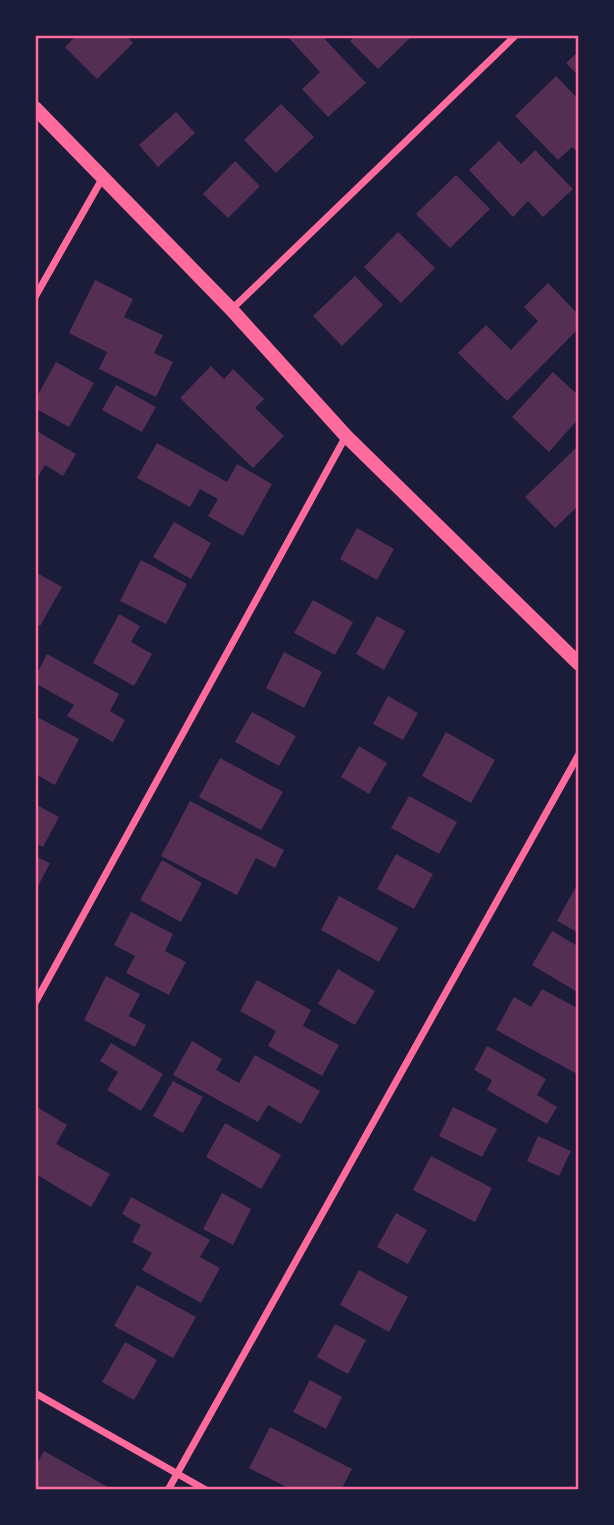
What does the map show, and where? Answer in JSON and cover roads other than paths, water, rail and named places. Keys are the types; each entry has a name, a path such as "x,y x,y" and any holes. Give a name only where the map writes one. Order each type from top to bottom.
{"main road":[{"path":"35,108 231,309 346,436 579,664"}],"street":[{"path":"231,309 516,35"},
{"path":"35,297 102,179"},
{"path":"35,1003 346,436"},
{"path":"168,1490 579,754"},
{"path":"35,1393 206,1490"}]}
